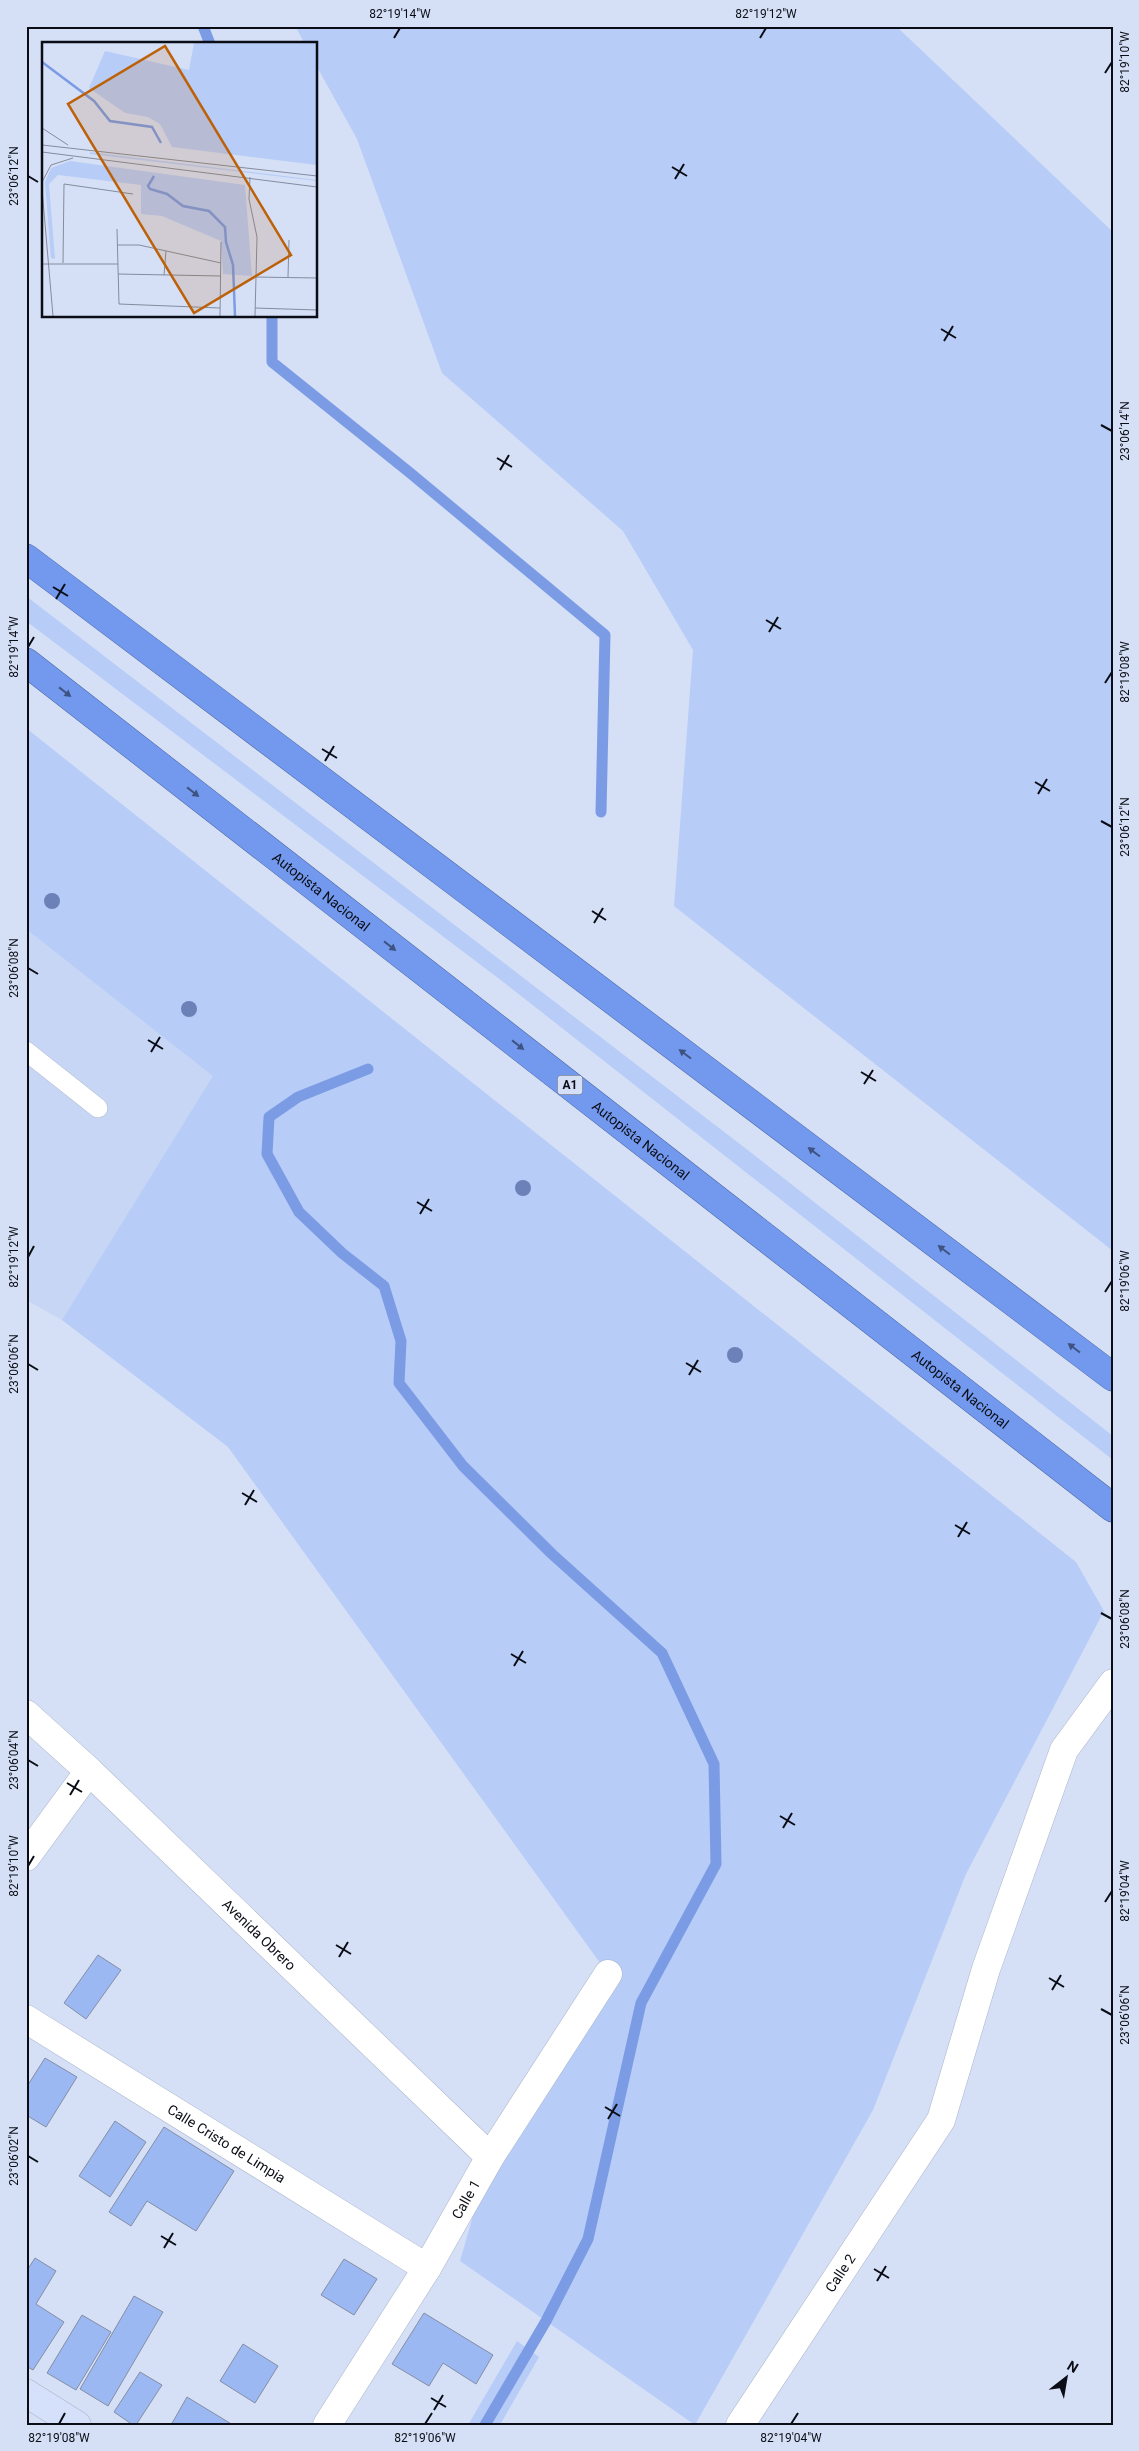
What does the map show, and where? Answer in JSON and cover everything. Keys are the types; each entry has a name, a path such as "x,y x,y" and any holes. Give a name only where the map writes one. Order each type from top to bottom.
{"highway":[{"path":"26,558 1113,1377"},
{"name":"Autopista Nacional","path":"26,662 1113,1508"}],"street":[{"name":"Calle 2","path":"740,2425 941,2120 986,1969 1064,1750 1113,1683"},
{"name":"Avenida Obrero","path":"26,1714 89,1771 490,2157"},
{"path":"26,1856 89,1771"},
{"name":"Calle 1","path":"327,2425 427,2268 490,2157 608,1974"},
{"name":"Calle Cristo de Limpia","path":"26,2019 427,2268"},
{"path":"26,2393 77,2425"}],"lane":[{"path":"26,1051 98,1108"}],"shaded area":[{"path":"295,26 896,26 1113,232 1113,1251 674,906 693,650 623,531 442,373 357,139 318,69 318,42 304,42"},
{"path":"26,596 749,1151 1113,1436 1113,1460 502,981 26,621"},
{"path":"26,728 1076,1562 1104,1611 966,1874 873,2110 695,2425 460,2261 490,2157 608,1974 228,1447 62,1320 213,1076 26,929"},
{"path":"26,929 214,1076 62,1320 26,1300"},
{"path":"517,2341 539,2357 500,2425 468,2425"}],"building":[{"path":"98,1955 121,1970 86,2019 64,2003"},
{"path":"45,2058 77,2077 46,2127 26,2115 26,2088"},
{"path":"115,2121 146,2142 110,2197 79,2176"},
{"path":"164,2127 234,2171 196,2231 147,2201 131,2226 109,2212"},
{"path":"35,2258 56,2271 36,2304 64,2322 33,2370 26,2366 26,2272"},
{"path":"344,2259 377,2279 354,2315 321,2295"},
{"path":"134,2296 163,2312 108,2406 80,2389"},
{"path":"424,2313 493,2355 476,2384 443,2363 429,2386 392,2364"},
{"path":"82,2315 111,2332 76,2390 47,2373"},
{"path":"243,2344 278,2366 255,2403 220,2381"},
{"path":"140,2372 162,2385 136,2425 133,2425 114,2412"},
{"path":"187,2397 233,2425 171,2425"}],"waterway":[{"path":"203,26 209,42"},
{"path":"272,318 272,362 409,472 605,635 601,812"},
{"path":"368,1069 298,1097 269,1117 267,1154 299,1212 342,1253 384,1286 401,1341 399,1383 463,1466 552,1554 662,1653 714,1764 716,1864 641,2003 588,2239 546,2321 485,2425"}]}
